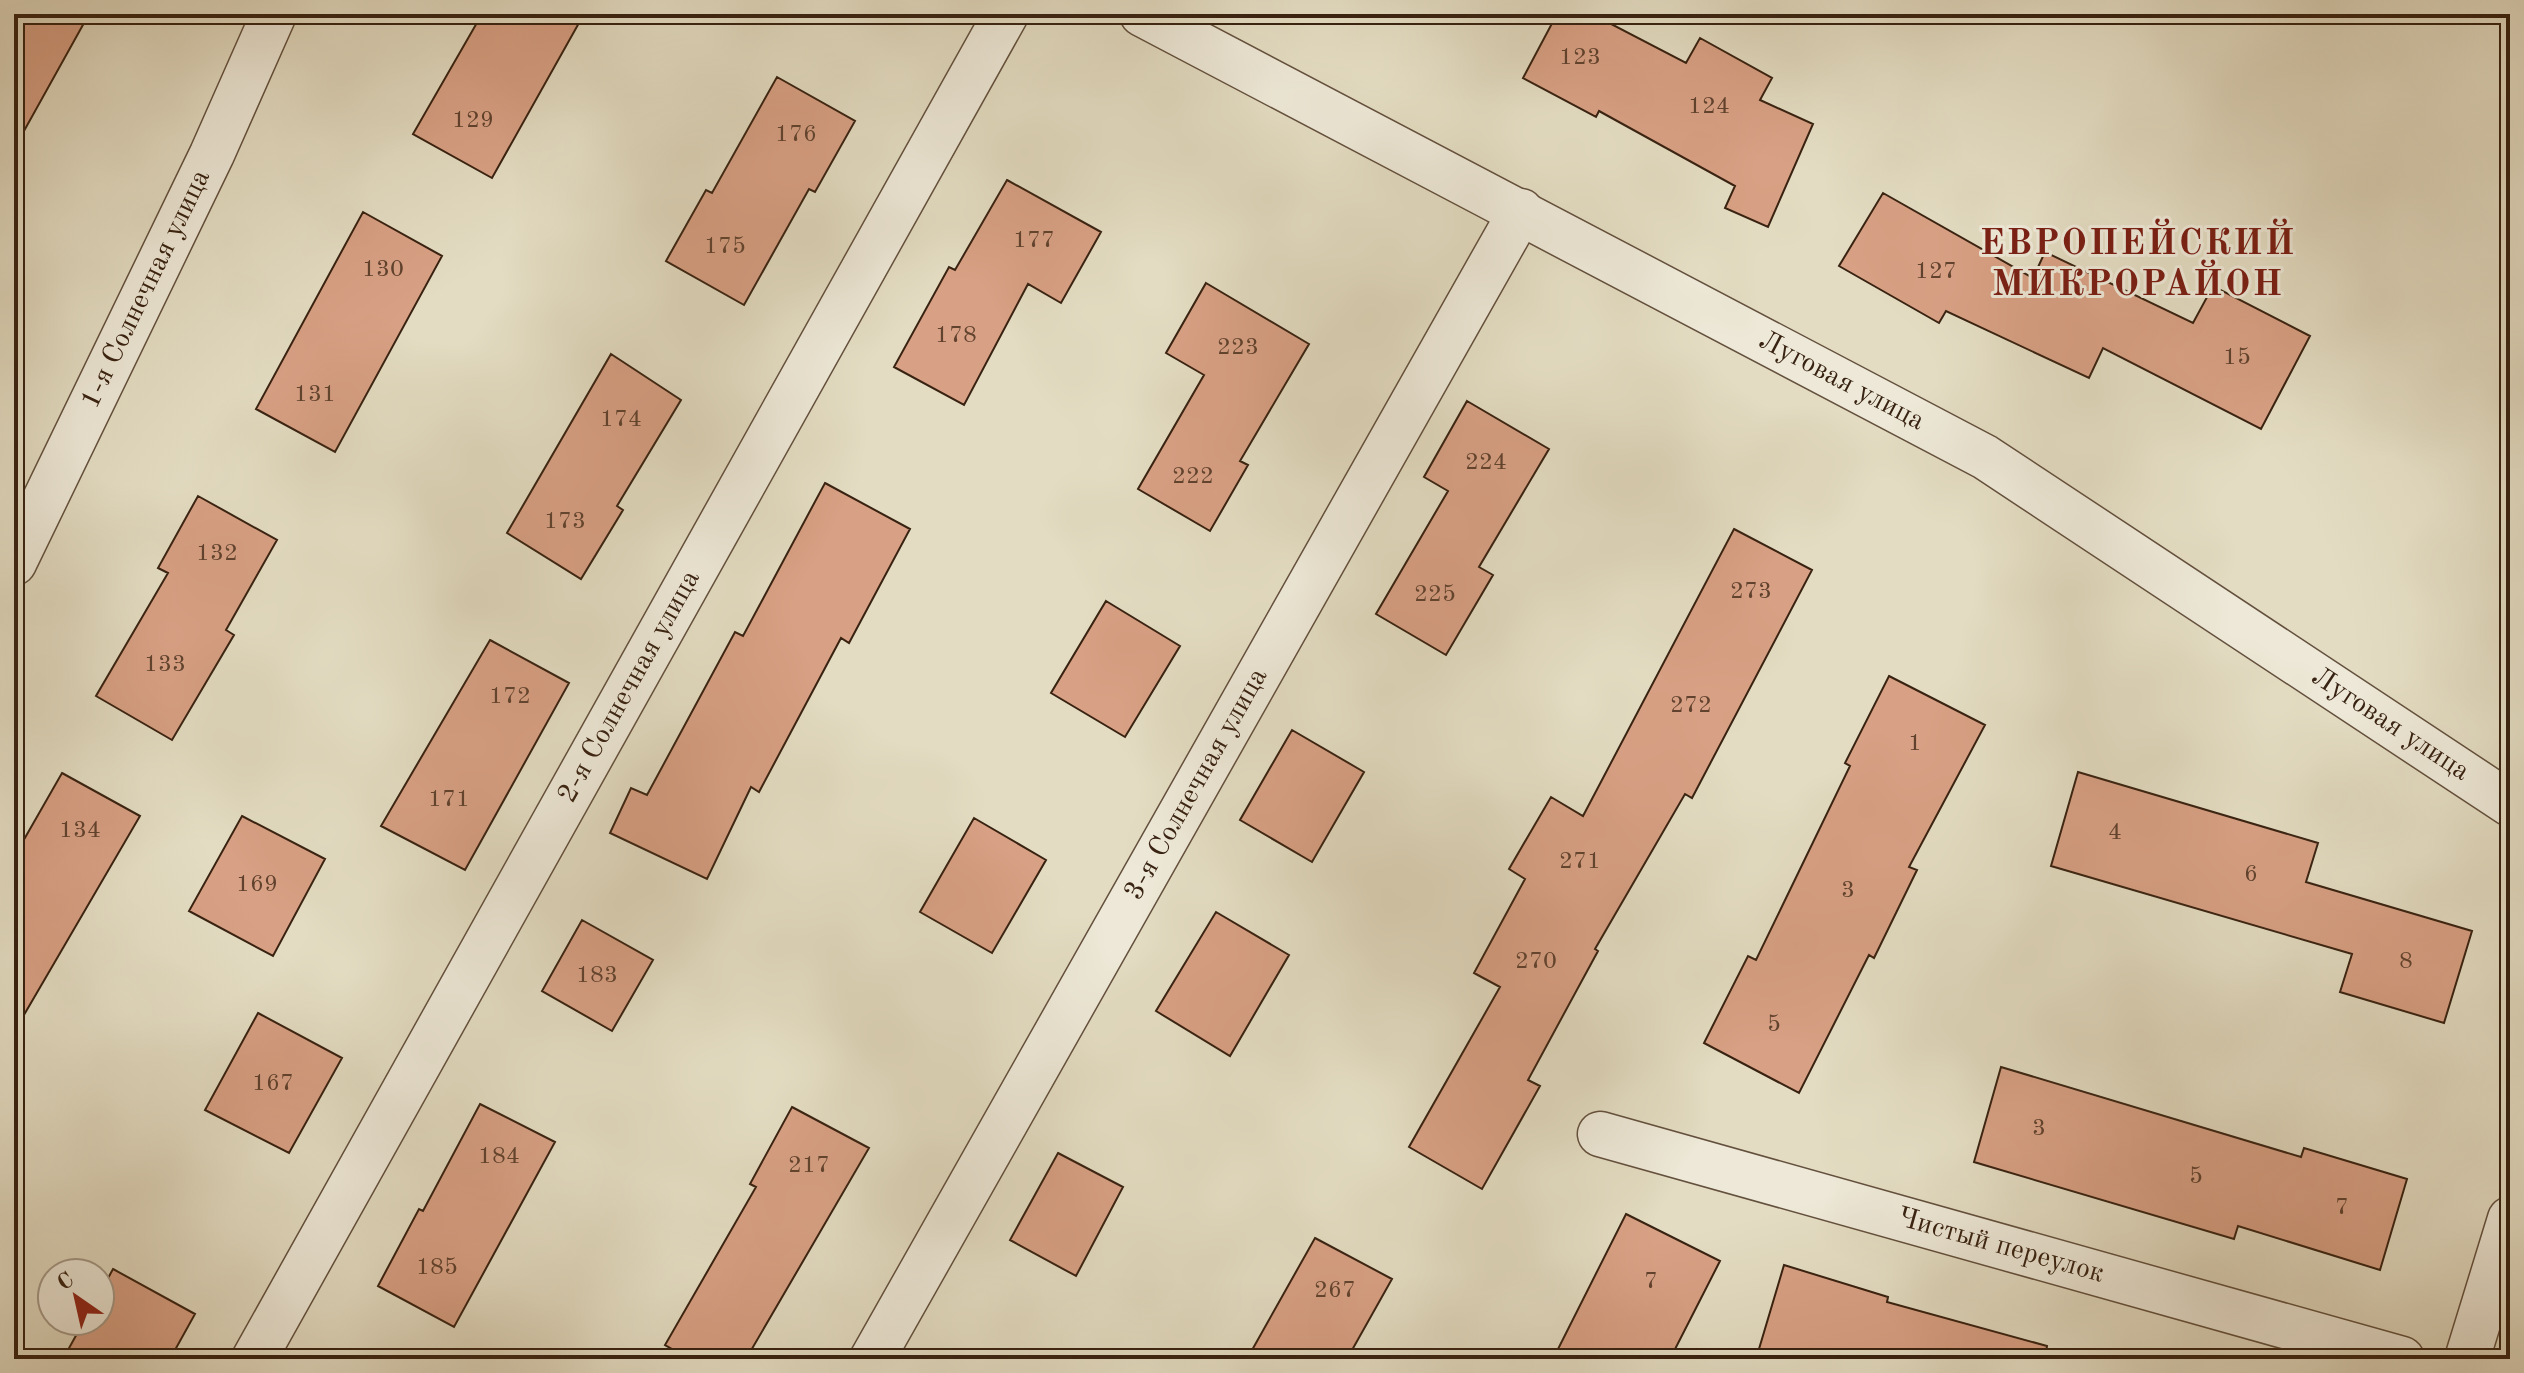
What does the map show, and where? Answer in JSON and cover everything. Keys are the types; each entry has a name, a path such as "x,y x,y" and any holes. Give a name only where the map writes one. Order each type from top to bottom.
{"street":[{"name":"1-я Солнечная улица","path":"14,563 212,154 274,14"},
{"name":"2-я Солнечная улица","path":"254,1359 1006,14"},
{"name":"Луговая улица","path":"1142,14 1985,457 2510,804"},
{"name":"3-я Солнечная улица","path":"872,1359 1521,211"},
{"name":"Чистый переулок","path":"1600,1134 2402,1359"},
{"path":"2467,1359 2510,1219"}],"building":[{"path":"14,14 89,14 14,149"},
{"path":"482,14 584,14 492,178 413,134"},
{"path":"1557,14 1592,14 1686,63 1700,38 1772,78 1760,100 1813,124 1768,227 1725,208 1735,186 1599,111 1596,117 1523,78"},
{"path":"777,77 855,121 815,192 809,189 744,305 666,261 706,190 712,193"},
{"path":"1007,180 1101,232 1061,303 1028,284 964,405 894,367 949,267 955,270"},
{"path":"1883,193 2033,278 2045,252 2193,323 2213,286 2310,336 2261,429 2103,348 2089,378 1946,311 1939,323 1839,266"},
{"path":"363,212 442,256 335,452 256,409"},
{"path":"1206,283 1309,344 1240,461 1248,465 1210,531 1138,489 1204,375 1166,353"},
{"path":"611,354 681,400 617,506 623,510 581,579 507,533"},
{"path":"1467,401 1549,449 1479,567 1493,575 1446,655 1376,614 1448,491 1424,477"},
{"path":"825,483 910,529 849,643 841,638 759,792 751,787 707,879 610,833 631,788 647,795 735,632 743,636"},
{"path":"198,496 277,540 226,630 234,635 172,740 96,696 168,573 158,568"},
{"path":"1734,529 1812,570 1692,798 1685,794 1595,949 1598,951 1528,1080 1540,1086 1482,1189 1409,1147 1500,987 1474,973 1525,879 1509,869 1551,797 1583,816"},
{"path":"1106,601 1180,646 1125,737 1051,693"},
{"path":"490,640 569,683 465,870 381,826"},
{"path":"1889,676 1985,725 1909,867 1917,870 1874,958 1869,955 1799,1093 1704,1043 1748,956 1756,960 1850,766 1845,763"},
{"path":"1292,730 1364,772 1312,862 1240,820"},
{"path":"2078,772 2318,843 2306,882 2472,931 2444,1023 2340,992 2352,954 2051,866"},
{"path":"62,773 140,816 14,1032 14,843 22,843"},
{"path":"242,816 325,859 273,956 189,911"},
{"path":"974,818 1046,860 992,953 920,912"},
{"path":"1216,912 1289,955 1230,1056 1156,1011"},
{"path":"582,920 653,960 612,1031 542,991"},
{"path":"258,1013 342,1058 289,1153 205,1110"},
{"path":"2001,1067 2301,1157 2304,1148 2407,1179 2380,1270 2238,1226 2234,1239 1974,1162"},
{"path":"480,1104 555,1142 454,1327 378,1286 419,1209 423,1211"},
{"path":"792,1107 869,1148 746,1359 690,1359 665,1345 756,1187 750,1184"},
{"path":"1058,1153 1123,1187 1076,1276 1010,1240"},
{"path":"1626,1214 1720,1261 1670,1359 1553,1359"},
{"path":"1315,1238 1392,1279 1347,1359 1247,1359"},
{"path":"1784,1265 1888,1297 1887,1302 2047,1346 2045,1359 1756,1359"},
{"path":"116,1271 195,1314 170,1359 63,1359 75,1337 116,1337"}],"district":[{"name":"ЕВРОПЕЙСКИЙ МИКРОРАЙОН","path":"2138,266"}]}
